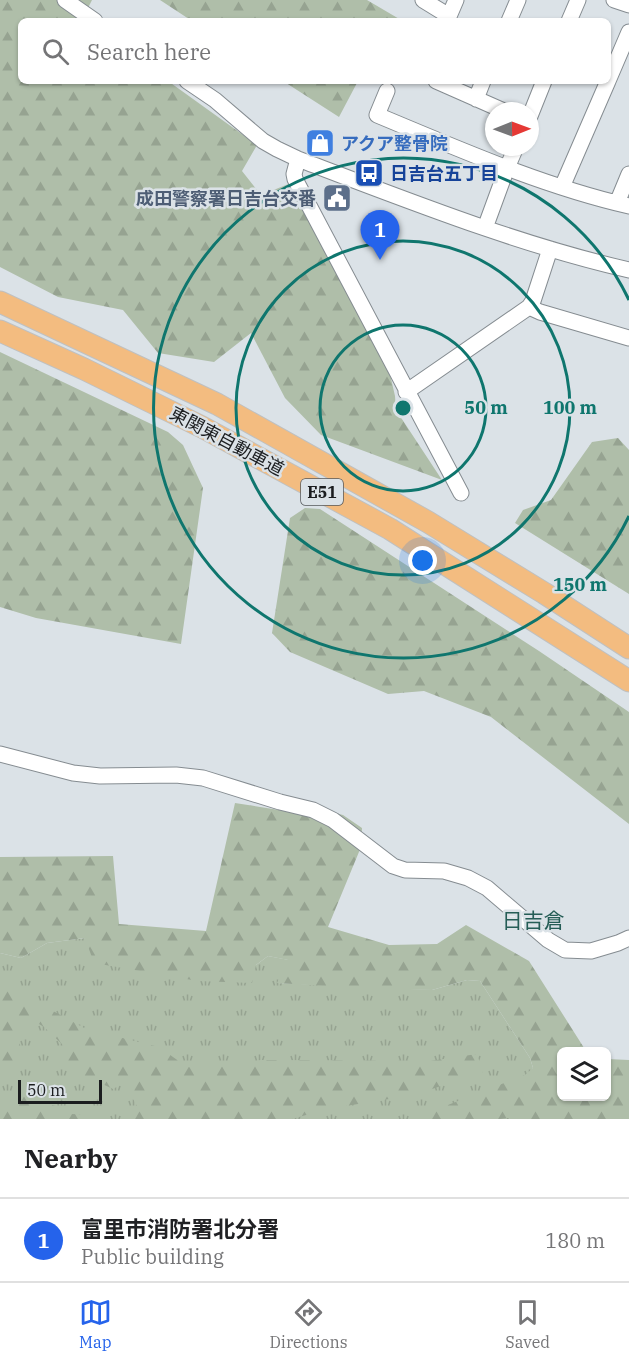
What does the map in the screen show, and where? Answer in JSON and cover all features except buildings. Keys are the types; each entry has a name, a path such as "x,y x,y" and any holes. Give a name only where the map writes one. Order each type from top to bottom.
{"highway":[{"name":"東関東自動車道","path":"0,302 227,409 428,522 629,648"},
{"name":"東関東自動車道","path":"0,331 202,427 390,529 629,681"}],"street":[{"path":"65,0 91,18"},
{"path":"423,0 447,18"},
{"path":"448,18 456,0"},
{"path":"510,18 518,0"},
{"path":"570,18 578,0"},
{"path":"614,0 629,4"},
{"path":"611,77 623,62 629,32"},
{"path":"191,84 215,100 263,141 298,159 485,228 550,249 629,270"},
{"path":"443,84 485,103"},
{"path":"476,99 482,84"},
{"path":"536,102 543,84"},
{"path":"562,187 607,84"},
{"path":"387,91 377,115 507,168 562,187 623,204 629,174"},
{"path":"485,228 512,156"},
{"path":"298,159 295,179 461,493"},
{"path":"406,392 529,307 550,249"},
{"path":"529,307 629,338"},
{"path":"0,754 73,773 100,776 177,775 203,778 313,810 333,820 393,866 405,870 444,871 468,878 487,888 548,940 566,950 591,951 629,938"}],"green space":[{"path":"0,0 92,0 83,18 18,18 18,84 172,84 257,145 242,171 261,195 291,183 387,361 396,410 442,480 321,435 285,398 251,333 214,362 158,353 123,310 58,297 0,267"},
{"path":"160,0 367,0 398,18 187,18"},
{"path":"288,84 356,84 339,117"},
{"path":"0,352 168,432 183,445 203,488 181,644 36,618 0,607"},
{"path":"618,438 629,450 629,594 515,523 523,510 551,500 592,442"},
{"path":"305,508 320,509 629,712 629,824 491,717 424,691 388,694 290,652 272,633 290,518"},
{"path":"235,803 304,814 320,809 343,815 362,828 361,847 328,927 389,945 437,944 466,925 529,961 583,1047 557,1047 557,1101 611,1101 611,1059 629,1060 629,1119 412,1119 525,1075 533,1068 530,1058 480,981 467,980 432,990 277,983 288,960 268,956 256,965 252,983 198,981 94,963 85,938 47,943 21,958 0,953 0,857 113,856 119,924 206,931"},
{"path":"85,938 256,965 268,956 289,960 278,983 432,990 467,980 480,981 530,1058 533,1068 510,1119 0,1119 0,953 21,958 47,943"},
{"path":"0,982 86,1029 159,1047 187,1067 212,1068 261,1060 430,1061 477,1054 483,1072 414,1095 327,1109 292,1119 130,1119 137,1106 124,1083 113,1089 62,1065 64,1046 44,1027 29,1018 17,1024 22,1058 0,1068"},
{"path":"0,1095 20,1095 59,1107 71,1114 99,1115 100,1119 0,1119"}],"place":[{"name":"アクア整骨院","path":"320,143"},
{"name":"日吉台五丁目","path":"369,173"},
{"name":"成田警察署日吉台交番","path":"337,198"},
{"name":"富里市消防署北分署","path":"380,260"}],"district":[{"name":"日吉倉","path":"533,920"}]}
